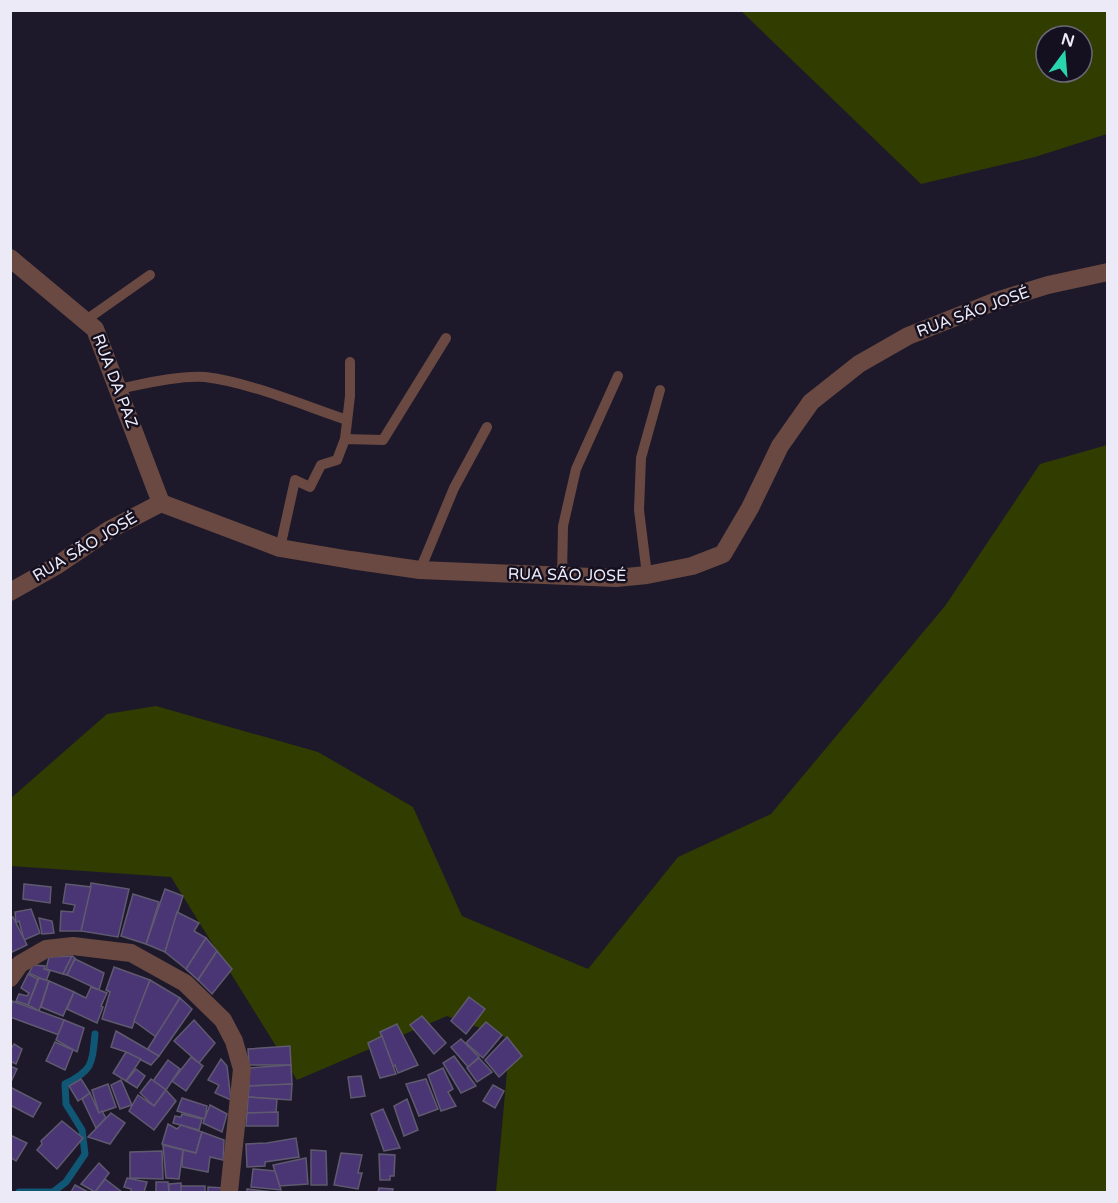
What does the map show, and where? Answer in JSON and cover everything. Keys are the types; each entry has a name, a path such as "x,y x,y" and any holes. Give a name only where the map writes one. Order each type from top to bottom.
{"street":[{"name":"RUA DA PAZ","path":"10,258 95,329 161,503"},
{"name":"RUA SÃO JOSÉ","path":"10,592 56,566 109,530 161,503 280,548 420,570 616,578 647,575 692,566 723,554 750,508 780,446 811,402 859,364 908,336 996,301 1048,285 1107,272"},
{"path":"10,978 20,964 46,949 73,946 131,953 185,983 224,1020 234,1041 242,1069 229,1192"}],"lane":[{"path":"86,320 150,275"},
{"path":"345,439 383,440 446,338"},
{"path":"280,548 295,480 310,487 321,465 336,460 345,439 350,396 350,362"},
{"path":"562,577 563,526 576,469 618,376"},
{"path":"118,389 161,380 204,377 244,386 347,420"},
{"path":"647,575 639,510 641,458 660,390"},
{"path":"420,570 454,488 487,427"}],"green space":[{"path":"741,11 1107,11 1107,134 1035,157 921,184"},
{"path":"1107,445 1107,1192 496,1192 510,1039 447,1016 297,1080 171,877 11,866 10,799 107,714 156,706 318,752 413,807 462,916 588,969 678,857 771,814 945,606 1040,464"}],"building":[{"path":"91,883 129,889 118,937 81,931"},
{"path":"24,884 51,887 50,903 23,899"},
{"path":"66,884 91,887 81,931 60,931 61,911 73,912 75,905 63,903"},
{"path":"165,889 183,896 165,952 146,944"},
{"path":"133,894 159,902 146,944 121,936"},
{"path":"31,909 40,933 24,940 19,921 16,923 15,912"},
{"path":"177,912 199,923 194,931 206,938 186,969 165,952"},
{"path":"13,917 27,945 10,953 10,918"},
{"path":"39,918 52,921 54,933 42,934"},
{"path":"206,938 217,951 198,980 186,969"},
{"path":"217,951 232,969 212,994 198,980"},
{"path":"72,956 63,974 46,969 49,957"},
{"path":"72,956 75,958 67,975 63,974"},
{"path":"75,959 104,973 99,990 67,975"},
{"path":"33,965 45,966 44,969 50,971 46,981 29,973"},
{"path":"114,967 150,980 132,1028 102,1019 110,992 106,990"},
{"path":"28,974 38,979 28,1005 16,1001 19,994 27,996 29,993 21,988"},
{"path":"39,978 49,981 39,1011 28,1005"},
{"path":"150,980 180,998 156,1037 134,1021"},
{"path":"49,981 74,992 63,1016 41,1007"},
{"path":"91,987 107,993 97,1023 67,1009 74,992 86,998"},
{"path":"469,997 485,1009 466,1034 451,1021"},
{"path":"180,998 192,1009 159,1056 147,1050"},
{"path":"12,1001 64,1020 59,1035 10,1017"},
{"path":"422,1016 446,1043 434,1054 410,1025"},
{"path":"64,1020 84,1028 77,1052 56,1040"},
{"path":"194,1020 215,1043 199,1063 174,1041"},
{"path":"486,1022 502,1035 483,1058 466,1043"},
{"path":"397,1024 418,1065 398,1073 395,1065 393,1067 380,1032"},
{"path":"116,1031 159,1056 151,1065 111,1047"},
{"path":"382,1036 396,1074 380,1078 368,1043"},
{"path":"507,1037 522,1056 499,1077 485,1060"},
{"path":"461,1039 479,1057 468,1067 451,1047"},
{"path":"55,1042 73,1050 65,1070 46,1061"},
{"path":"14,1044 22,1049 16,1064 10,1061 10,1051"},
{"path":"290,1046 291,1065 249,1065 248,1049"},
{"path":"126,1052 141,1059 126,1081 113,1073"},
{"path":"454,1056 476,1086 461,1093 443,1063"},
{"path":"191,1057 203,1066 186,1091 172,1081"},
{"path":"479,1058 492,1072 477,1082 467,1068"},
{"path":"221,1059 227,1066 231,1100 215,1093 219,1085 208,1080"},
{"path":"168,1060 180,1069 166,1090 153,1081"},
{"path":"291,1065 292,1084 249,1086 248,1068"},
{"path":"10,1066 17,1069 10,1084"},
{"path":"443,1068 453,1089 448,1092 456,1106 441,1111 428,1075"},
{"path":"136,1069 145,1076 137,1088 126,1081"},
{"path":"361,1076 365,1096 351,1098 348,1077"},
{"path":"81,1079 90,1093 78,1101 69,1086"},
{"path":"151,1079 166,1090 154,1106 140,1093"},
{"path":"426,1079 438,1109 419,1116 406,1084"},
{"path":"121,1080 132,1105 120,1109 111,1085"},
{"path":"108,1084 116,1107 99,1113 92,1090"},
{"path":"292,1084 291,1100 248,1097 249,1086"},
{"path":"493,1085 504,1091 495,1108 483,1101"},
{"path":"10,1087 41,1103 33,1117 10,1105"},
{"path":"166,1090 176,1101 154,1130 129,1111 138,1095 154,1106"},
{"path":"90,1093 99,1113 102,1111 106,1118 96,1128 82,1099"},
{"path":"248,1097 277,1099 276,1113 247,1113"},
{"path":"182,1098 207,1106 205,1119 177,1111"},
{"path":"407,1099 418,1130 404,1136 394,1106"},
{"path":"210,1105 227,1114 222,1132 203,1123"},
{"path":"383,1109 400,1148 384,1151 371,1114"},
{"path":"278,1112 278,1126 246,1126 247,1113"},
{"path":"111,1113 125,1123 110,1144 88,1137"},
{"path":"182,1114 202,1119 199,1130 173,1123 175,1116 181,1117"},
{"path":"62,1121 83,1138 57,1169 37,1150 42,1144 41,1141"},
{"path":"168,1124 177,1129 181,1125 202,1132 196,1153 162,1144"},
{"path":"202,1132 224,1140 223,1160 210,1157 208,1172 182,1167 183,1150 196,1153"},
{"path":"10,1135 27,1143 16,1161 10,1157"},
{"path":"296,1138 299,1157 265,1162 265,1166 247,1167 246,1144"},
{"path":"163,1145 183,1150 179,1179 166,1178"},
{"path":"311,1150 326,1151 327,1185 311,1185"},
{"path":"162,1151 163,1179 130,1178 130,1152"},
{"path":"341,1153 362,1155 358,1173 362,1173 358,1189 334,1185"},
{"path":"379,1154 395,1155 394,1176 390,1176 390,1180 380,1180"},
{"path":"306,1158 308,1184 279,1186 273,1165"},
{"path":"99,1163 109,1173 95,1192 81,1184"},
{"path":"253,1169 275,1171 281,1190 251,1187"},
{"path":"127,1178 147,1182 144,1192 131,1192 131,1189 124,1187"},
{"path":"105,1179 122,1192 95,1192"},
{"path":"156,1182 168,1182 169,1192 156,1192"},
{"path":"181,1183 182,1192 169,1192 169,1184"},
{"path":"75,1185 88,1192 71,1192"},
{"path":"181,1186 205,1186 205,1192 181,1192"},
{"path":"208,1187 224,1188 225,1192 208,1192"},
{"path":"379,1188 393,1189 392,1192 378,1192"},
{"path":"247,1189 273,1192 247,1192"}],"waterway":[{"path":"19,1192 53,1192 66,1182 85,1154 82,1130 66,1104 65,1084 86,1070 92,1059 95,1034"}]}
